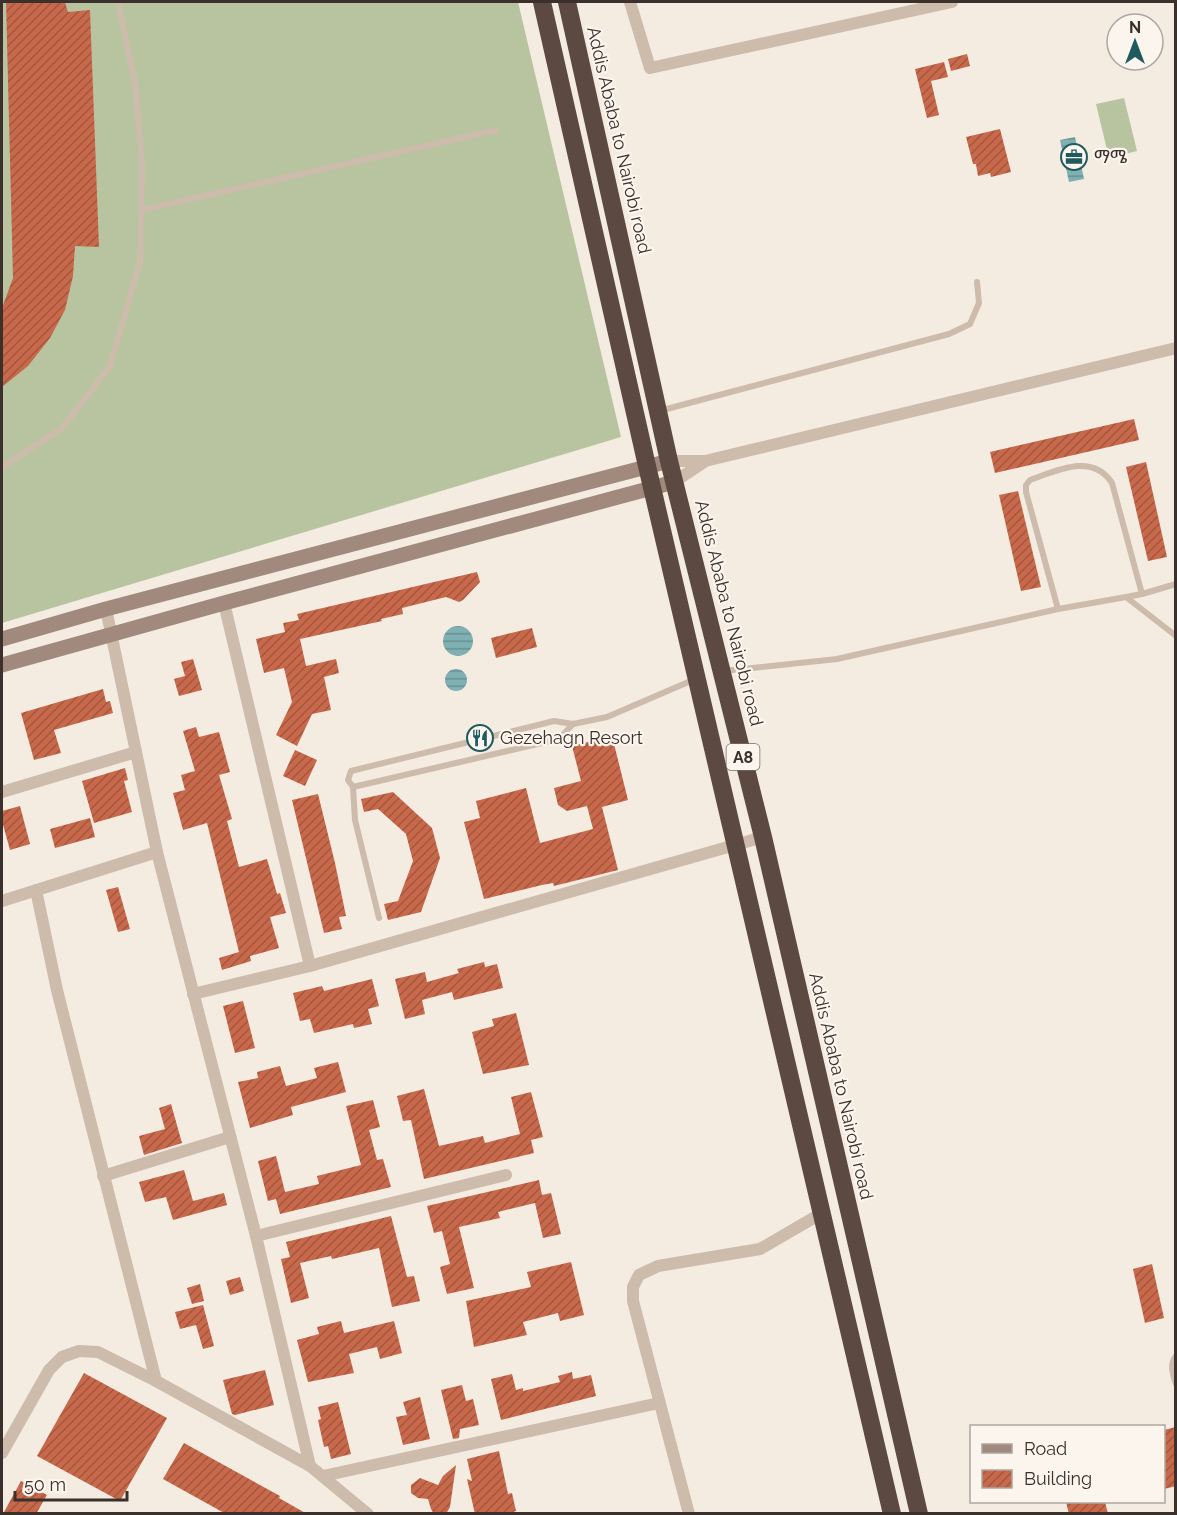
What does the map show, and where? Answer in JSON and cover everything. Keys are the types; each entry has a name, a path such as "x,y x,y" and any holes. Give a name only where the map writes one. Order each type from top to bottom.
{"highway":[{"name":"A8","path":"542,2 647,466 892,1514"},
{"name":"Addis Ababa to Nairobi road","path":"567,2 669,461 763,837 919,1514"}],"street":[{"path":"630,2 650,68 952,2"},
{"path":"2,639 106,609 647,466 669,461 705,461 1176,348"},
{"path":"2,665 674,482 705,461"},
{"path":"224,603 310,966"},
{"path":"106,609 113,633 157,852 256,1236 310,1466"},
{"path":"2,792 136,752"},
{"path":"193,994 310,966 763,837"},
{"path":"2,901 157,852"},
{"path":"36,890 57,990 156,1382"},
{"path":"103,1176 230,1137"},
{"path":"256,1236 506,1175"},
{"path":"689,1514 658,1403 633,1301 633,1287 639,1275 658,1266 760,1249 822,1213"},
{"path":"2,1453 49,1370 62,1357 79,1351 98,1352 310,1466 368,1514"},
{"path":"323,1476 658,1403"}],"lane":[{"path":"2,467 62,428 110,366 140,262 142,164 135,83 118,2"},
{"path":"142,210 496,130"},
{"path":"658,411 949,334 970,324 979,303 977,282"},
{"path":"1058,609 1026,485 1030,480 1072,465 1106,474 1112,483 1142,594"},
{"path":"722,671 837,659 1058,609 1142,594 1176,584"},
{"path":"1126,597 1176,636"},
{"path":"379,918 355,820 353,787 348,780 351,771 554,721 573,724 607,717 697,678"},
{"path":"353,787 559,739 573,724"},
{"path":"1176,1356 1173,1359 1172,1372 1176,1384"}],"green space":[{"path":"2,2 518,2 621,437 2,623"},
{"path":"1124,98 1137,151 1109,158 1096,104"}],"water":[{"path":"1075,137 1084,179 1069,182 1060,140"},
{"path":"458,626 468,631 473,641 468,651 458,656 448,651 443,641 448,631"},
{"path":"456,669 464,672 467,680 464,688 456,691 448,688 445,680 448,672"}],"building":[{"path":"6,2 65,2 68,12 90,10 99,247 75,246 73,276 65,310 50,338 28,366 2,387 2,308 13,278"},
{"path":"967,54 970,66 951,71 948,59"},
{"path":"944,62 948,77 931,81 939,115 927,118 915,69"},
{"path":"1000,129 1011,172 991,177 990,173 978,176 966,137"},
{"path":"1134,419 1139,440 995,473 990,452"},
{"path":"1146,462 1167,557 1148,561 1126,467"},
{"path":"1018,491 1041,587 1021,591 999,495"},
{"path":"477,572 480,582 459,602 446,597 402,608 403,614 381,619 382,621 300,639 306,666 336,659 339,673 324,677 331,710 312,714 297,746 276,735 292,702 284,668 264,673 256,639 285,632 283,623 299,620 297,614"},
{"path":"532,628 537,647 496,658 491,638"},
{"path":"193,659 202,690 179,696 174,679 185,676 181,662"},
{"path":"103,689 106,702 110,701 113,713 54,730 61,753 34,760 21,713"},
{"path":"196,727 199,737 219,732 230,772 219,775 232,819 227,821 239,867 267,859 277,894 280,893 286,913 270,917 279,948 250,956 251,961 222,970 219,958 239,952 207,823 183,830 173,793 185,790 181,775 195,771 183,731"},
{"path":"612,736 628,800 602,807 618,870 554,886 553,883 542,885 484,899 464,822 480,818 476,801 526,788 540,843 593,829 587,806 567,811 558,805 554,788 581,781 572,746"},
{"path":"295,750 317,760 305,786 283,776"},
{"path":"125,768 128,780 124,781 132,812 94,823 82,781"},
{"path":"393,792 432,828 440,858 421,912 388,920 384,904 398,901 413,861 406,834 378,809 364,812 361,799"},
{"path":"318,794 346,916 339,917 342,929 324,933 292,800"},
{"path":"20,806 30,844 10,850 2,821 2,811"},
{"path":"90,818 95,837 55,848 50,829"},
{"path":"118,887 130,929 118,932 106,890"},
{"path":"484,962 485,967 497,964 503,988 454,1000 452,992 422,1000 425,1014 405,1019 395,979 425,972 427,982 459,973 457,969"},
{"path":"372,979 379,1006 368,1009 372,1024 354,1028 353,1024 314,1033 310,1019 300,1021 293,993 322,986 324,991"},
{"path":"243,1001 255,1048 235,1053 223,1006"},
{"path":"516,1013 529,1065 483,1074 472,1032 494,1026 492,1019"},
{"path":"338,1062 346,1092 291,1107 293,1115 250,1128 238,1082 258,1078 257,1072 280,1066 286,1086 317,1078 314,1068"},
{"path":"424,1089 439,1146 483,1136 485,1143 520,1134 511,1097 531,1092 543,1137 531,1140 534,1153 424,1179 411,1120 403,1121 397,1096"},
{"path":"373,1100 380,1127 369,1130 377,1160 383,1159 391,1187 280,1214 276,1199 268,1201 258,1161 276,1156 285,1192 319,1184 317,1176 361,1165 346,1106"},
{"path":"171,1104 182,1143 144,1155 139,1136 165,1129 159,1108"},
{"path":"184,1170 193,1201 224,1193 227,1205 173,1220 166,1197 145,1202 139,1182"},
{"path":"539,1180 542,1195 551,1193 561,1234 543,1238 535,1203 498,1212 500,1218 459,1227 474,1288 447,1294 440,1267 450,1264 442,1231 434,1233 427,1206"},
{"path":"391,1216 407,1277 414,1276 420,1301 392,1307 379,1248 332,1259 331,1256 300,1263 309,1298 291,1303 281,1259 290,1257 286,1242"},
{"path":"571,1262 584,1315 560,1321 558,1313 523,1322 527,1335 474,1347 466,1301 531,1287 527,1272"},
{"path":"1152,1264 1164,1318 1145,1323 1133,1269"},
{"path":"240,1277 244,1291 230,1295 226,1281"},
{"path":"200,1284 204,1301 192,1304 187,1288"},
{"path":"203,1305 214,1346 203,1349 196,1325 180,1329 175,1312"},
{"path":"341,1321 344,1333 394,1321 402,1353 380,1359 377,1347 349,1354 354,1373 308,1382 297,1340 319,1334 317,1327"},
{"path":"265,1370 274,1405 232,1414 223,1380"},
{"path":"572,1372 573,1379 591,1375 596,1396 501,1420 491,1379 512,1374 516,1390 523,1388 523,1391 560,1382 558,1376"},
{"path":"84,1373 167,1418 120,1501 37,1456"},
{"path":"462,1385 466,1401 473,1399 479,1425 460,1429 459,1438 453,1439 441,1390"},
{"path":"420,1397 430,1439 403,1445 396,1417 407,1415 403,1402"},
{"path":"338,1402 351,1454 331,1459 328,1446 324,1447 318,1420 321,1419 318,1407"},
{"path":"1176,1427 1176,1486 1165,1489 1165,1430"},
{"path":"184,1443 280,1496 279,1498 307,1514 226,1514 163,1479"},
{"path":"499,1451 508,1494 512,1493 516,1511 513,1514 475,1514 467,1479 472,1481 467,1459"},
{"path":"456,1465 450,1507 446,1514 434,1514 428,1499 418,1498 411,1493 411,1485 420,1478 438,1485 443,1476"},
{"path":"21,1481 47,1495 36,1514 3,1514"},
{"path":"1066,1503 1105,1503 1108,1514 1069,1514"}],"place":[{"name":"ማሜ","path":"1074,157"},
{"name":"Gezehagn Resort","path":"480,738"}]}
